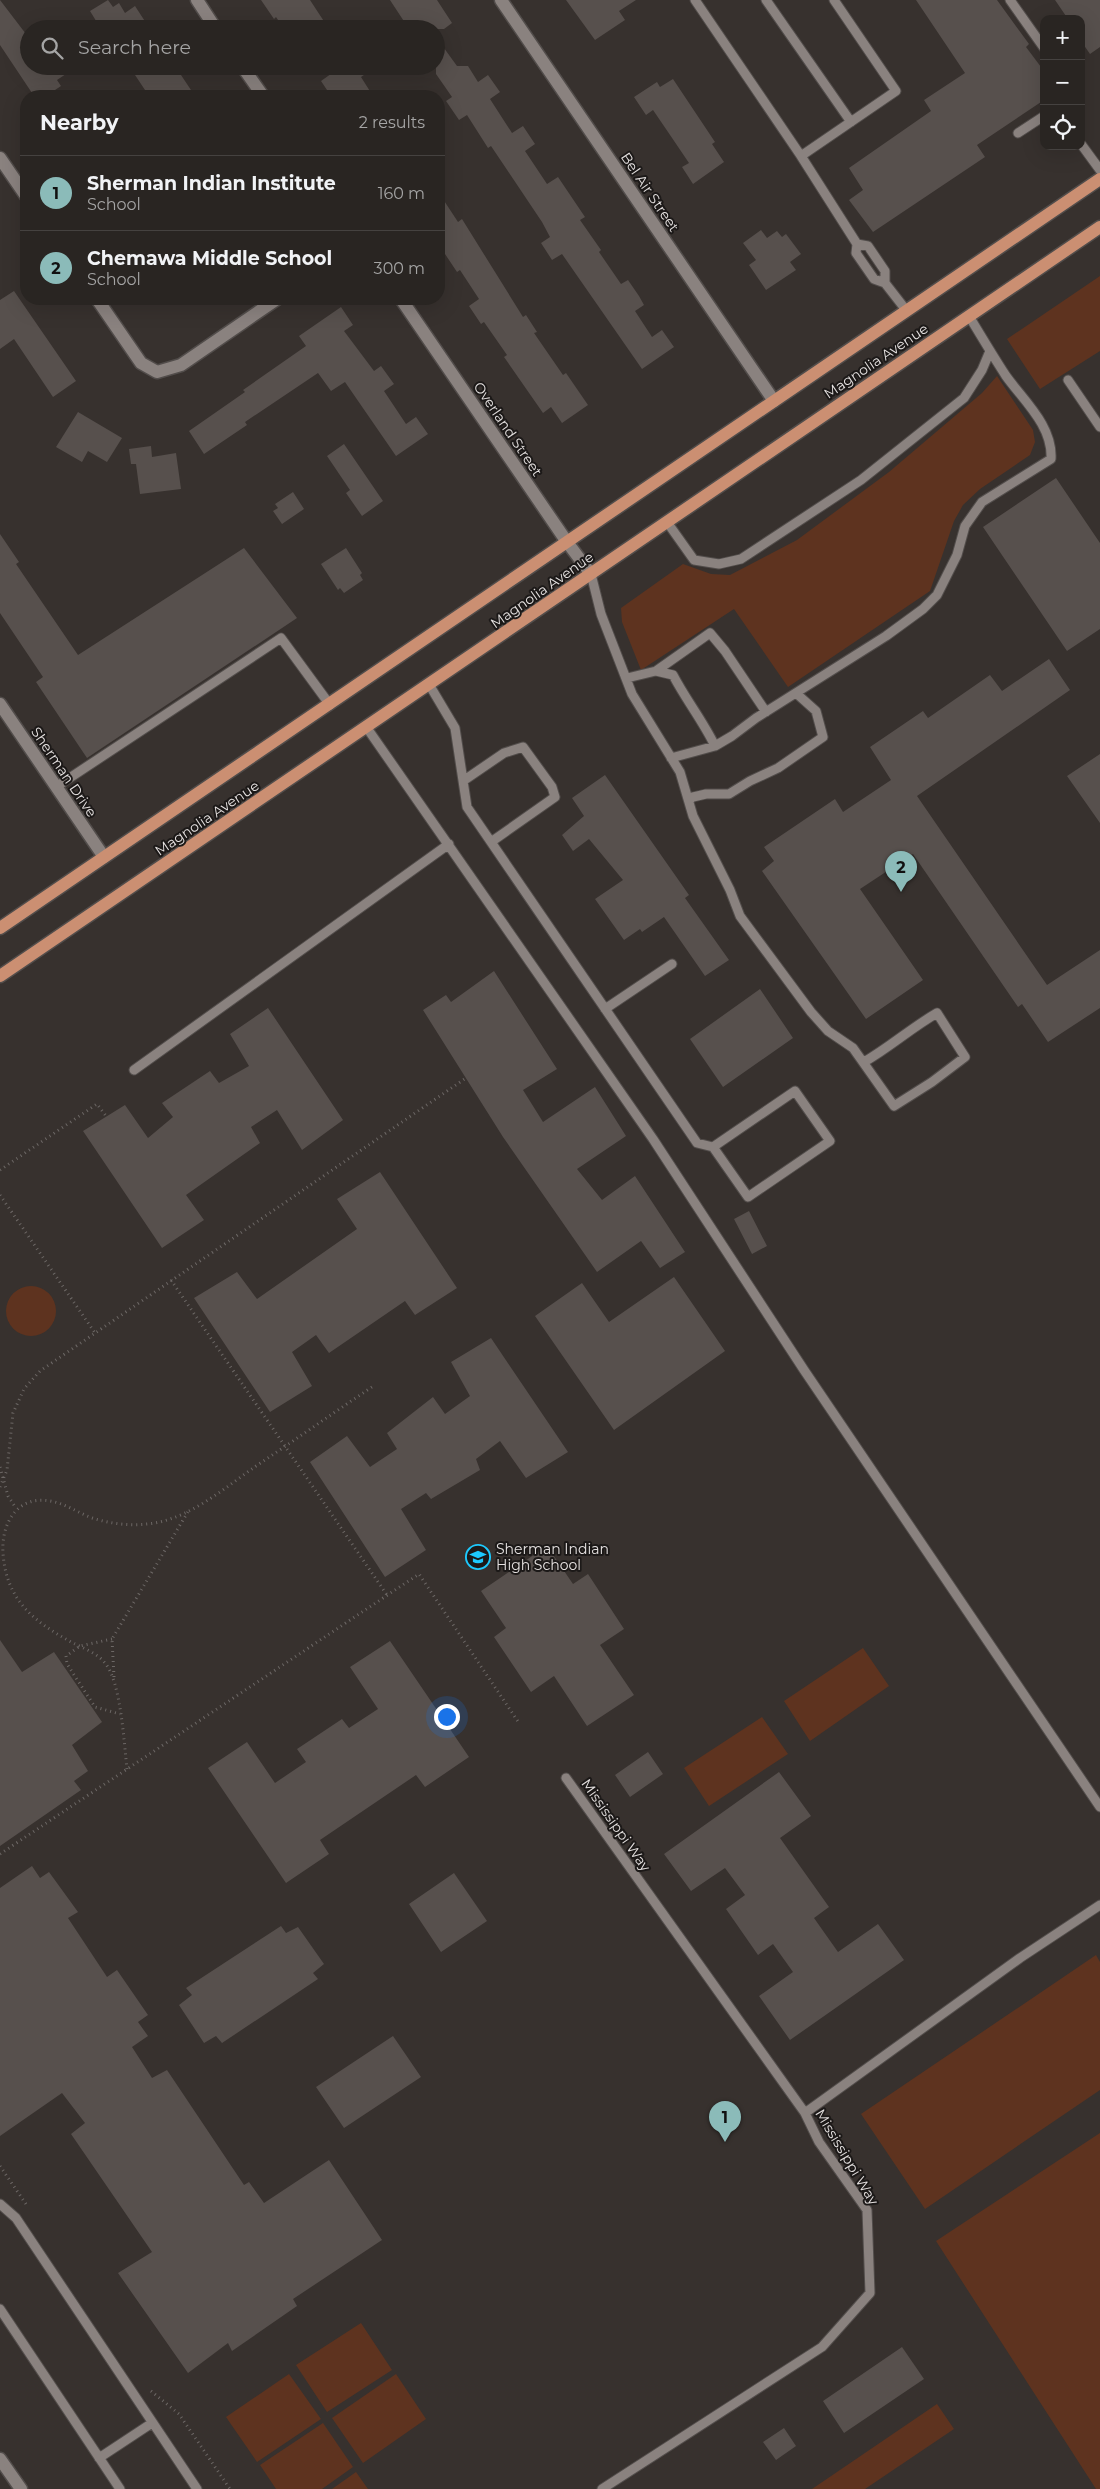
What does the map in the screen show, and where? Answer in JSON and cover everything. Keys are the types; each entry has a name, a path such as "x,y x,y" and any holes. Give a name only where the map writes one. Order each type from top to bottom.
{"main road":[{"name":"Magnolia Avenue","path":"0,928 1100,179"},
{"name":"Magnolia Avenue","path":"0,976 430,686 1100,227"}],"street":[{"path":"196,0 210,20"},
{"name":"Bel Air Street","path":"501,0 774,401"},
{"path":"248,75 259,90"},
{"path":"0,158 20,187"},
{"path":"101,305 141,363 157,372 180,366 268,305"},
{"name":"Overland Street","path":"405,305 567,542 591,574"},
{"name":"Sherman Drive","path":"0,704 104,858"},
{"path":"0,2459 21,2489"}],"lane":[{"path":"695,0 801,156 856,244 856,253 874,278 885,283 906,310"},
{"path":"766,0 851,122"},
{"path":"801,156 896,90 834,0"},
{"path":"1010,0 1040,42"},
{"path":"1018,133 1040,119"},
{"path":"1085,149 1100,170"},
{"path":"856,244 868,246 885,271 885,283"},
{"path":"671,758 715,746 886,636 923,609 937,595 957,554 965,526 982,502 1050,459 1051,445 1039,419 990,351 969,316"},
{"path":"667,522 694,560 720,564 741,559 862,480 964,398 982,370 990,351"},
{"path":"1068,380 1100,427"},
{"path":"591,574 600,614 632,694 680,772 693,816 730,890 741,918 811,1012 828,1031 853,1048 894,1106 932,1082 965,1057 936,1013 908,1030 882,1052 864,1062"},
{"path":"626,678 656,671 710,633 766,712"},
{"path":"56,787 281,638 330,705"},
{"path":"656,671 673,675 685,698 703,722 715,746"},
{"path":"430,686 455,728 467,807 697,1144 713,1147 748,1197 830,1141 795,1090 713,1147"},
{"path":"688,800 693,796 706,794 729,794 750,781 778,768 823,737 816,711 797,694"},
{"path":"367,728 653,1139 804,1370 1100,1807"},
{"path":"463,781 504,753 523,747 552,786 555,796 491,842"},
{"path":"134,1070 449,844"},
{"path":"605,1009 672,964"},
{"name":"Mississippi Way","path":"566,1778 805,2113 819,2142 867,2210 870,2293 822,2347 602,2489"},
{"path":"805,2113 1020,1958 1100,1905"},
{"path":"0,2204 16,2218 197,2489"},
{"path":"0,2309 120,2489"},
{"path":"99,2458 152,2423"}],"path":[{"path":"0,1487 11,1446 13,1413 24,1389 40,1371 466,1078"},
{"path":"0,1170 97,1104 106,1116"},
{"path":"0,1195 95,1333"},
{"path":"171,1280 387,1595"},
{"path":"114,1680 105,1662 55,1633 28,1613 10,1588 2,1566 2,1538 8,1521 16,1508 32,1502 49,1501 69,1507 96,1520 127,1526 157,1523 196,1507 372,1387"},
{"path":"0,1467 8,1496 16,1508"},
{"path":"127,1769 114,1680 112,1639 189,1510"},
{"path":"0,1854 419,1574 519,1723"},
{"path":"112,1639 80,1646 66,1656 67,1664 95,1706 120,1714"},
{"path":"0,2166 33,2215"},
{"path":"147,2384 152,2392 179,2414 230,2489"}],"shaded area":[{"path":"1100,276 1100,351 1040,389 1007,339"},
{"path":"997,376 1033,430 1035,442 1030,455 980,489 963,505 954,521 930,591 788,687 734,609 641,670 622,622 621,608 683,564 711,574 730,575 797,540 889,472 982,393"},
{"path":"26,1286 36,1286 49,1293 56,1306 56,1316 49,1329 36,1336 26,1336 17,1332 10,1325 6,1316 6,1306 10,1297 17,1290"},
{"path":"863,1648 889,1686 810,1741 784,1701"},
{"path":"762,1717 788,1754 709,1806 684,1768"},
{"path":"1096,1955 1100,1962 1100,2090 925,2209 861,2114"},
{"path":"1100,2133 1100,2489 1096,2489 936,2241"},
{"path":"361,2323 392,2370 327,2412 296,2365"},
{"path":"289,2374 321,2419 257,2462 226,2417"},
{"path":"396,2374 426,2419 363,2463 332,2418"},
{"path":"937,2404 954,2429 865,2489 812,2489"},
{"path":"323,2423 353,2467 322,2489 276,2489 260,2465"},
{"path":"356,2472 368,2489 332,2489"}],"building":[{"path":"0,0 20,26 20,75 0,45"},
{"path":"108,0 113,7 119,3 125,13 135,6 144,20 96,20 90,11"},
{"path":"261,0 310,0 323,20 278,20 276,17 274,19"},
{"path":"390,0 437,0 452,23 445,28 445,20 403,20"},
{"path":"566,0 636,0 619,11 625,20 595,40"},
{"path":"916,0 997,0 1029,44 1026,47 1040,66 1040,103 977,145 985,157 873,232 849,200 863,190 849,168 931,111 924,100 965,73"},
{"path":"1055,0 1100,0 1100,47 1090,54 1085,47 1085,15 1065,15"},
{"path":"445,49 457,66 468,66 478,82 488,75 500,92 490,99 512,133 523,126 535,144 525,151 547,184 558,177 585,217 580,220 601,250 599,252 621,284 628,280 639,296 644,305 635,311 652,337 662,330 674,347 642,369 562,254 552,260 541,243 550,237 542,222 491,146 488,148 467,115 459,120 446,101 452,97 437,75 445,75"},
{"path":"20,75 64,75 57,80 61,86 55,90 30,90"},
{"path":"135,75 181,75 191,90 145,90"},
{"path":"329,75 364,75 361,77 369,90 327,90 321,81"},
{"path":"673,79 715,142 712,144 724,162 693,184 682,167 689,163 668,132 653,110 646,115 634,97 657,82 660,87"},
{"path":"445,202 458,222 462,219 523,317 526,315 537,332 534,333 563,375 566,373 588,405 562,423 551,407 543,413 504,357 507,355 484,322 481,324 469,306 479,299 460,270 457,272 445,254"},
{"path":"761,230 767,238 777,231 782,237 786,234 801,254 790,262 796,270 766,290 749,265 756,260 743,243"},
{"path":"14,291 20,300 20,305 24,305 76,381 53,397 14,339 0,349 0,300"},
{"path":"341,307 353,325 344,331 374,371 381,366 394,384 384,391 406,424 416,417 428,434 396,456 345,382 331,391 318,373 245,422 247,425 204,454 189,431 306,346 299,336"},
{"path":"78,412 122,438 107,462 88,451 82,462 56,447"},
{"path":"344,444 383,501 362,516 346,493 350,490 327,456"},
{"path":"151,446 152,457 176,453 181,489 140,494 136,464 131,464 129,449"},
{"path":"1056,478 1100,543 1100,629 1067,651 983,527"},
{"path":"293,492 304,509 282,524 273,511 278,508 275,504"},
{"path":"0,534 19,562 16,564 78,655 244,548 297,618 87,758 36,682 43,677 0,613"},
{"path":"346,548 362,573 360,575 363,580 344,593 340,588 338,590 321,564"},
{"path":"1049,659 1070,690 917,796 1047,985 1100,950 1100,1008 1048,1042 1022,1004 1018,1007 913,854 860,889 923,980 866,1019 762,871 774,861 764,847 835,799 843,812 891,780 870,747 923,711 928,718 990,675 1002,691"},
{"path":"1100,754 1100,823 1067,776"},
{"path":"605,775 689,895 685,898 729,960 705,976 664,917 642,932 640,929 624,940 595,899 623,880 589,839 573,851 562,835 584,816 572,798"},
{"path":"494,971 557,1069 523,1090 543,1122 595,1087 626,1136 577,1169 602,1200 635,1176 685,1252 660,1268 641,1241 597,1272 503,1137 423,1010 446,995 451,1002"},
{"path":"760,989 793,1038 723,1087 690,1039"},
{"path":"268,1008 343,1120 302,1150 277,1110 251,1127 260,1143 186,1195 204,1220 162,1248 83,1131 125,1105 148,1138 173,1117 162,1103 210,1071 219,1083 249,1066 230,1034"},
{"path":"380,1172 457,1288 415,1315 405,1301 329,1353 316,1335 292,1352 312,1386 270,1412 194,1298 237,1272 257,1299 357,1229 337,1199"},
{"path":"749,1211 767,1246 752,1254 734,1219"},
{"path":"674,1277 725,1351 614,1430 535,1316 582,1283 609,1322"},
{"path":"491,1338 568,1452 526,1478 500,1441 476,1459 480,1470 431,1499 426,1493 401,1509 426,1550 385,1577 310,1462 347,1436 370,1467 397,1449 387,1433 433,1397 445,1414 470,1396 451,1362"},
{"path":"547,1546 573,1584 588,1574 624,1629 600,1645 634,1695 587,1726 554,1676 531,1692 494,1637 506,1628 481,1591"},
{"path":"0,1640 22,1672 54,1652 102,1722 72,1745 88,1771 74,1781 81,1790 0,1846"},
{"path":"390,1641 469,1757 425,1787 416,1775 320,1840 329,1854 286,1883 208,1768 247,1742 275,1783 306,1762 297,1749 342,1719 349,1728 378,1709 350,1667"},
{"path":"648,1752 663,1774 630,1797 615,1775"},
{"path":"779,1772 811,1816 780,1838 829,1907 814,1918 838,1952 878,1924 904,1960 790,2040 759,1996 793,1972 773,1944 758,1955 726,1909 745,1895 725,1868 691,1891 664,1854"},
{"path":"32,1866 40,1878 49,1872 78,1912 68,1918 107,1977 117,1970 148,2015 138,2022 148,2036 132,2047 152,2078 167,2070 244,2185 249,2182 264,2203 329,2160 382,2240 293,2299 297,2306 232,2351 228,2343 188,2373 118,2273 152,2252 71,2134 85,2123 62,2093 0,2136 0,1888"},
{"path":"454,1873 487,1921 441,1952 409,1904"},
{"path":"281,1926 286,1933 298,1927 324,1964 313,1973 318,1979 222,2043 216,2036 204,2043 179,2005 192,1995 186,1988"},
{"path":"393,2036 421,2077 344,2128 316,2087"},
{"path":"902,2347 924,2379 844,2433 823,2401"},
{"path":"784,2428 796,2446 776,2460 763,2442"}],"place":[{"name":"Chemawa Middle School","path":"901,892"},
{"name":"Sherman Indian High School","path":"478,1557"},
{"name":"Sherman Indian Institute","path":"725,2142"}]}
